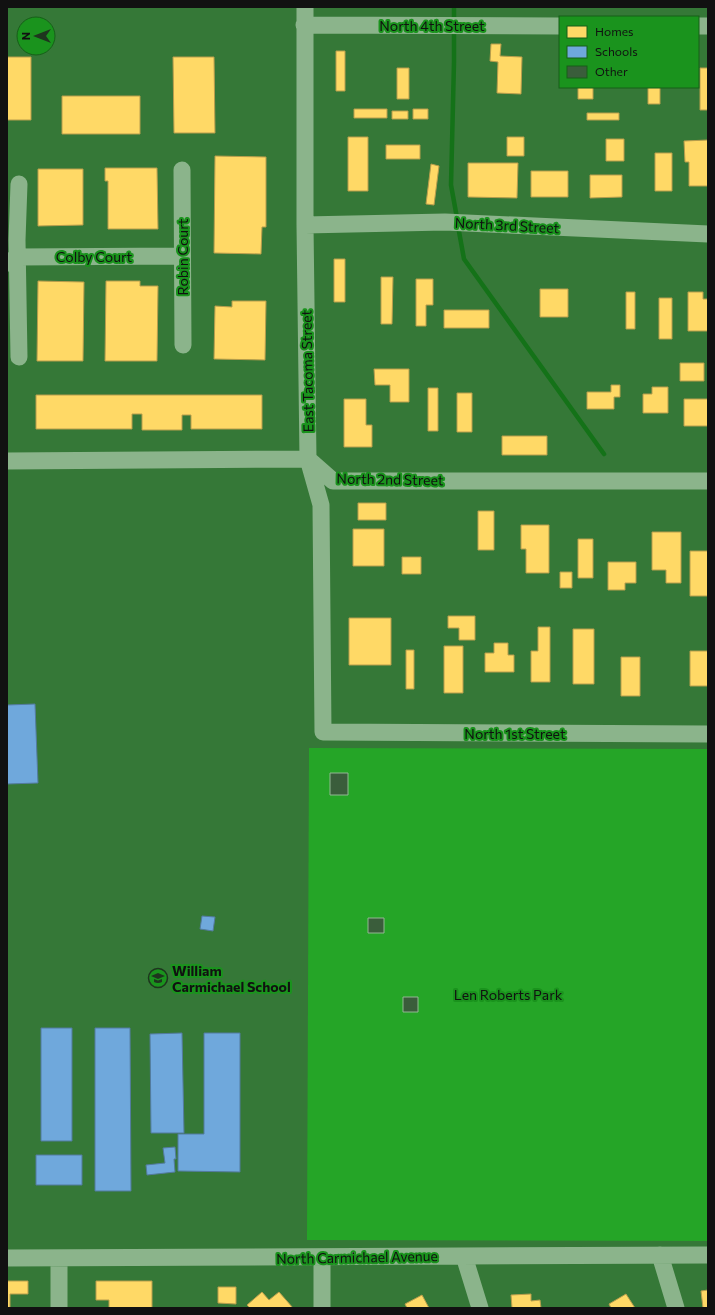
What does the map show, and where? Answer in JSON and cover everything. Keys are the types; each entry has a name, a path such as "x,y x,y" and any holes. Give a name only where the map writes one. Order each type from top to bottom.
{"street":[{"name":"East Tacoma Street","path":"304,7 308,459 321,505 323,732"},
{"name":"North 4th Street","path":"304,25 559,26"},
{"name":"Robin Court","path":"182,170 183,345"},
{"path":"19,184 12,240 19,357"},
{"name":"North 3rd Street","path":"305,225 445,222 708,234"},
{"name":"Colby Court","path":"12,260 182,256"},
{"path":"7,461 308,459"},
{"name":"North 2nd Street","path":"308,459 333,481 708,480"},
{"name":"North 1st Street","path":"323,732 708,734"},
{"path":"660,1255 676,1308"},
{"name":"North Carmichael Avenue","path":"7,1258 708,1255"},
{"path":"464,1256 480,1308"},
{"path":"322,1257 322,1308"},
{"path":"59,1258 59,1308"}],"green space":[{"name":"Len Roberts Park","path":"309,748 708,749 708,1241 307,1240"}],"building: Homes":[{"path":"491,44 501,44 500,56 522,57 521,94 497,93 498,62 490,61"},
{"path":"336,51 345,51 345,91 336,91"},
{"path":"7,57 31,57 31,120 7,120"},
{"path":"173,57 214,57 215,133 174,133"},
{"path":"397,68 409,68 409,99 397,99"},
{"path":"700,68 708,68 708,110 700,110"},
{"path":"578,88 593,88 593,99 578,99"},
{"path":"648,88 660,88 660,104 648,104"},
{"path":"62,96 140,96 140,134 62,134"},
{"path":"354,109 387,109 387,118 354,118"},
{"path":"413,109 428,109 428,119 413,119"},
{"path":"392,111 408,111 408,119 392,119"},
{"path":"587,113 619,113 619,120 587,120"},
{"path":"348,137 368,137 368,191 348,191"},
{"path":"507,137 524,137 524,156 507,156"},
{"path":"606,139 624,139 624,161 606,161"},
{"path":"708,140 708,186 689,186 689,162 685,162 684,141"},
{"path":"386,145 420,145 420,159 386,159"},
{"path":"655,153 672,153 672,191 655,191"},
{"path":"215,156 266,157 266,227 262,227 261,254 214,253"},
{"path":"468,163 518,163 517,198 468,197"},
{"path":"431,164 439,166 434,205 426,204"},
{"path":"105,168 157,168 158,229 108,229 108,181 105,181"},
{"path":"38,169 83,169 83,225 38,226"},
{"path":"531,171 568,171 568,197 531,197"},
{"path":"590,175 622,175 622,197 590,198"},
{"path":"334,259 345,259 345,302 334,302"},
{"path":"381,277 393,277 392,324 381,324"},
{"path":"416,279 433,279 433,305 426,305 426,326 416,326"},
{"path":"38,281 84,282 83,361 37,361"},
{"path":"106,281 140,281 140,286 158,286 157,361 105,361"},
{"path":"540,289 568,289 568,317 540,317"},
{"path":"626,292 635,292 635,329 626,329"},
{"path":"688,292 703,292 703,299 708,299 708,331 688,331"},
{"path":"659,298 672,298 672,339 659,339"},
{"path":"232,301 266,301 265,360 214,359 215,306 232,307"},
{"path":"444,310 489,310 489,328 444,328"},
{"path":"680,363 704,363 704,381 680,381"},
{"path":"374,369 409,369 409,402 390,402 390,385 375,385"},
{"path":"611,385 620,385 620,397 614,397 614,409 587,409 587,392 611,392"},
{"path":"652,387 668,387 668,413 643,413 643,394 652,394"},
{"path":"428,388 438,388 438,431 428,431"},
{"path":"457,393 472,393 472,432 457,432"},
{"path":"36,395 262,395 262,429 191,429 191,415 182,415 182,430 142,430 142,414 132,414 132,429 36,429"},
{"path":"344,399 366,399 366,425 372,425 372,447 344,447"},
{"path":"684,399 708,399 708,426 684,426"},
{"path":"502,436 547,436 547,455 502,455"},
{"path":"358,503 386,503 386,520 358,520"},
{"path":"478,511 494,511 494,550 478,550"},
{"path":"521,525 549,525 549,573 526,573 526,549 521,549"},
{"path":"353,529 384,529 384,566 353,566"},
{"path":"652,532 681,532 681,583 666,583 666,570 652,570"},
{"path":"578,539 593,539 593,578 578,578"},
{"path":"690,551 708,551 708,596 690,596"},
{"path":"402,557 421,557 421,574 402,574"},
{"path":"608,562 636,562 636,583 625,583 625,590 608,590"},
{"path":"560,572 572,572 572,588 560,588"},
{"path":"448,616 475,616 475,640 459,640 459,628 448,628"},
{"path":"349,618 391,618 391,665 349,665"},
{"path":"538,627 550,627 550,682 531,682 531,651 538,651"},
{"path":"573,629 594,629 594,684 573,684"},
{"path":"494,643 508,643 508,655 514,655 514,672 485,672 485,653 494,653"},
{"path":"444,646 463,646 463,693 444,693"},
{"path":"406,650 414,650 414,689 406,689"},
{"path":"690,651 708,651 708,686 690,686"},
{"path":"621,657 640,657 640,696 621,696"},
{"path":"7,1281 28,1281 28,1294 10,1294 10,1308 7,1308"},
{"path":"96,1281 152,1281 152,1308 109,1308 109,1300 96,1300"},
{"path":"218,1287 236,1287 236,1304 218,1303"},
{"path":"708,1290 708,1308 703,1308 701,1291"},
{"path":"262,1292 269,1300 279,1292 293,1308 250,1308 247,1305"},
{"path":"531,1294 531,1301 540,1300 541,1308 512,1308 511,1295"},
{"path":"626,1294 635,1308 611,1308 609,1304"},
{"path":"422,1295 429,1308 407,1308 405,1304"}],"building: Schools":[{"path":"35,704 38,783 7,784 7,705"},
{"path":"202,916 215,917 213,931 200,929"},
{"path":"41,1028 72,1028 72,1141 41,1141"},
{"path":"95,1028 130,1028 131,1191 95,1191"},
{"path":"182,1033 184,1133 151,1133 150,1034"},
{"path":"204,1033 240,1033 240,1172 178,1171 178,1134 204,1134"},
{"path":"175,1147 175,1172 147,1175 146,1165 165,1163 163,1148"},
{"path":"36,1155 82,1155 82,1185 36,1185"}],"building: Other":[{"path":"330,773 348,773 348,795 330,795"},
{"path":"368,918 384,918 384,933 368,933"},
{"path":"403,997 418,997 418,1012 403,1012"}],"waterway":[{"path":"454,7 451,185 457,218"},
{"path":"458,226 464,259 604,454"}],"place":[{"name":"William Carmichael School","path":"158,978"}]}
